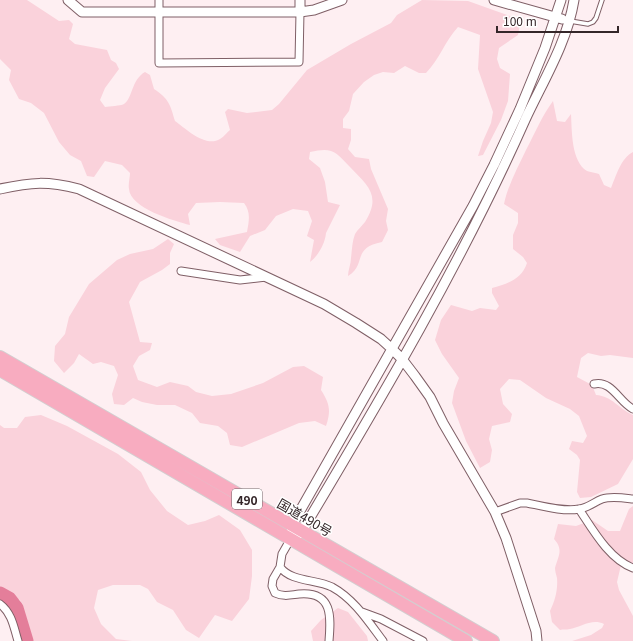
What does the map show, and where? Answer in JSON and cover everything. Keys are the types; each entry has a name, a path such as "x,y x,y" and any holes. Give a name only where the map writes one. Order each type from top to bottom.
{"highway":[{"name":"国道490号","path":"0,357 493,641"},
{"name":"国道490号","path":"0,370 466,641"}],"street":[{"path":"68,0 82,12 159,13 300,12 314,10 342,0"},
{"path":"159,0 159,63 299,62 300,0"},
{"path":"494,0 569,21"},
{"path":"297,528 392,349 450,248 494,165 543,54 561,0"},
{"path":"329,641 331,622 329,607 322,599 312,595 300,594 280,596 275,593 272,586 273,579 280,567 282,554 402,359 459,258 499,179 558,52 569,21 574,0"},
{"path":"0,190 44,182 79,189 330,308 374,335 392,349 402,359 430,398 442,423 495,512 506,538 536,631 537,641"},
{"path":"181,271 240,280 266,277"},
{"path":"594,384 604,383 609,386 627,405 633,409"},
{"path":"495,512 520,503 580,510 602,499 633,499"},
{"path":"580,510 610,552 626,566 633,568"},
{"path":"280,567 287,574 321,582 350,600 362,612 383,641"},
{"path":"0,604 8,613 13,623 18,641"},
{"path":"362,612 380,619 423,641"}],"lane":[{"path":"569,21 588,24 593,22 596,18 602,0"}],"shaded area":[{"path":"0,0 27,0 59,21 69,20 73,24 69,39 75,44 107,50 111,60 116,63 119,69 105,88 100,100 105,107 124,104 129,98 140,75 145,72 150,75 154,89 168,102 175,121 190,133 209,141 220,139 230,130 225,112 228,109 247,113 272,110 279,104 307,70 351,44 391,23 397,15 422,0 468,1 513,17 520,24 518,35 499,48 497,59 500,68 510,74 508,101 501,120 483,155 478,156 491,123 493,112 478,69 480,35 458,27 449,38 431,68 426,73 419,73 405,66 394,73 383,72 374,75 364,82 353,94 349,111 343,119 343,128 351,129 351,140 348,149 355,157 369,159 371,169 388,209 386,221 388,230 382,242 366,248 354,272 348,276 354,237 370,213 372,197 367,185 337,154 328,150 310,152 309,159 320,168 325,182 328,202 340,205 326,233 321,249 310,262 314,240 307,236 312,221 308,211 293,209 276,216 265,230 250,236 240,252 220,245 215,239 247,232 249,213 244,203 196,203 188,214 190,225 154,213 137,202 131,196 129,189 130,173 122,165 105,161 94,177 87,176 81,161 70,155 59,142 44,113 31,103 19,99 9,80 11,70 0,59"},
{"path":"553,101 557,121 565,122 571,114 573,145 578,160 587,171 599,174 604,185 611,188 625,158 633,152 633,358 610,355 601,356 588,353 581,358 577,377 592,385 596,395 611,400 633,415 633,459 618,484 591,497 580,498 577,492 580,460 577,455 569,449 572,441 583,443 587,436 579,416 570,409 546,398 520,380 509,379 500,389 503,404 512,414 510,422 492,426 489,439 492,450 490,462 480,468 466,441 452,403 454,391 459,378 442,354 435,340 441,320 451,305 472,311 480,308 496,310 499,306 492,293 492,288 513,280 525,269 527,263 523,257 513,249 513,235 518,223 518,213 504,204 508,190 517,170 542,119"},
{"path":"168,239 174,244 170,253 170,264 140,282 129,302 140,342 152,343 150,350 139,356 133,366 138,380 157,387 170,382 188,386 196,392 212,396 231,394 263,383 293,367 304,366 323,377 321,390 329,408 329,416 326,426 315,421 299,423 242,447 230,445 227,433 218,426 200,423 192,413 175,405 157,405 142,402 133,398 124,405 114,404 112,394 118,375 114,366 101,362 93,364 79,354 74,363 64,373 54,361 55,346 65,334 69,317 89,284 117,260 130,254 153,249"},
{"path":"41,415 67,426 118,454 141,472 150,490 167,511 188,525 205,521 219,515 240,530 252,550 252,576 249,599 232,621 215,615 199,638 186,630 173,610 157,602 148,589 140,585 113,585 98,590 94,608 101,624 116,639 132,641 33,641 20,600 0,589 0,425 4,428 17,428 25,417"},
{"path":"633,506 633,563 626,561 621,565 617,582 619,590 633,616 633,641 572,641 591,635 602,628 604,624 600,622 591,622 570,629 560,630 552,622 550,611 557,591 555,568 560,550 554,539 558,524 576,526 592,520 608,531 620,531 629,509"},
{"path":"338,608 348,612 367,636 368,641 313,641 311,631 321,620"}],"waterway":[{"path":"0,594 9,599 16,608 26,641"}]}
